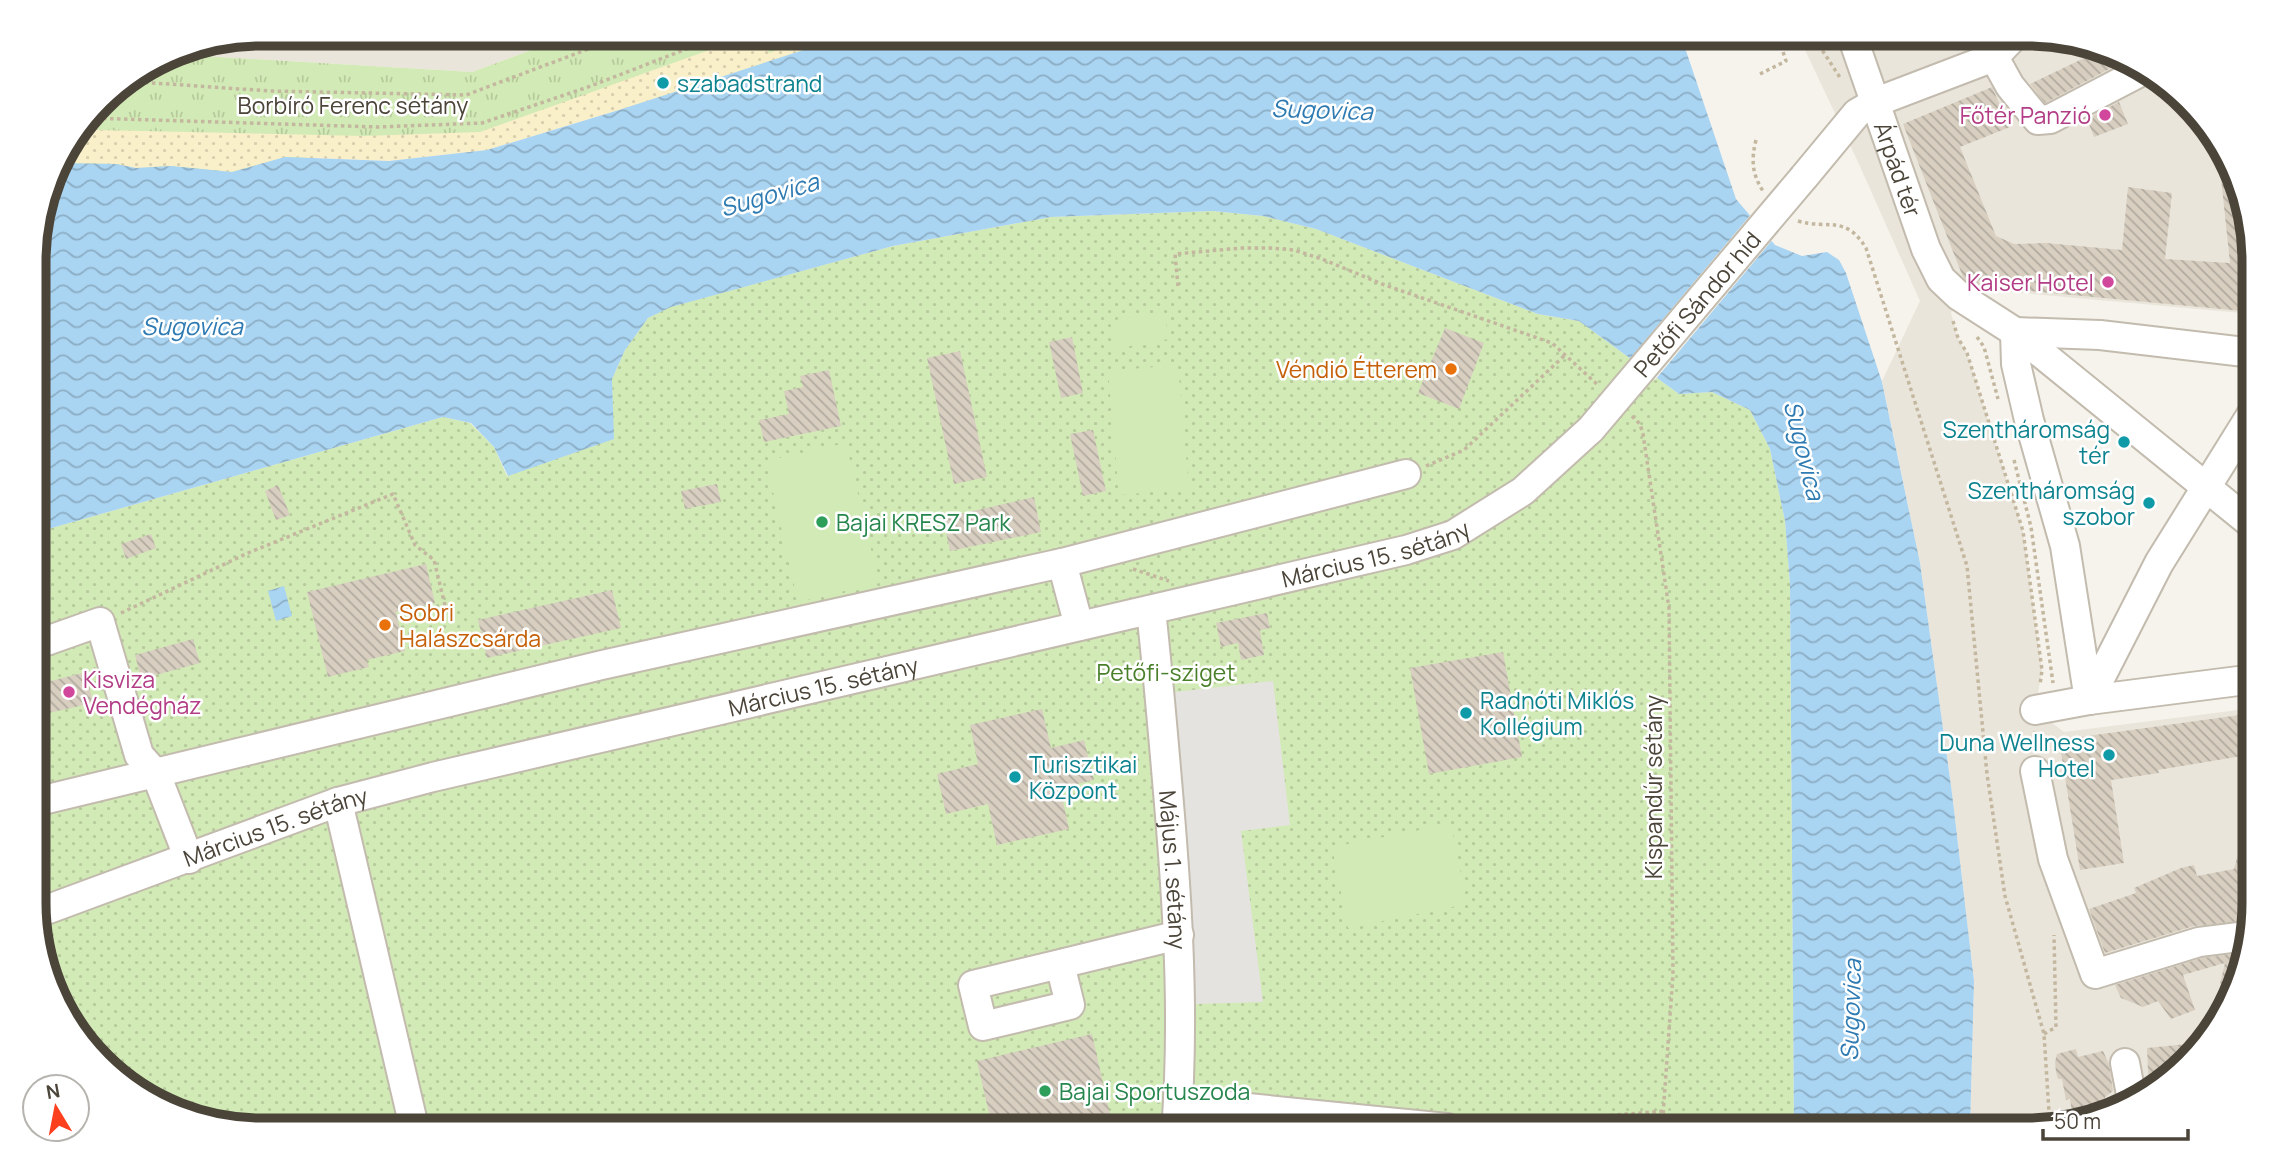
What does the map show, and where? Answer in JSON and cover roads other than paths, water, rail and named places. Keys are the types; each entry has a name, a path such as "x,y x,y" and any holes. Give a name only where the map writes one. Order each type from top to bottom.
{"street":[{"name":"Árpád tér","path":"1856,46 1926,249 1957,309 2015,332"},
{"path":"2005,46 1994,57 2010,86 2038,120 2050,119 2135,75"},
{"name":"Petőfi Sándor híd","path":"1591,429 1857,113 1876,102 1994,57"},
{"path":"2015,332 2100,335 2242,352"},
{"path":"2015,332 2242,517"},
{"path":"2015,332 2016,365 2023,398 2065,546 2089,700"},
{"name":"Március 15. sétány","path":"46,910 338,802 433,776 1406,550 1453,535 1523,491 1591,429"},
{"path":"2089,700 2159,563 2242,430"},
{"path":"46,799 576,672 1062,562 1406,474"},
{"path":"1062,562 1079,626"},
{"name":"Május 1. sétány","path":"1151,610 1161,695 1179,935 1176,1118"},
{"path":"46,641 100,622 139,755 156,774 189,859"},
{"path":"2035,710 2089,700 2242,681"},
{"path":"2035,771 2053,859 2095,974 2199,942 2240,937"},
{"path":"338,802 412,1118"},
{"path":"1060,964 1179,935"},
{"path":"2125,1063 2130,1092"},
{"path":"1178,1101 1347,1118"}],"water":[{"name":"Sugovica","path":"816,46 1684,46 1736,199 1775,245 1802,256 1827,252 1839,260 1846,273 1882,382 1920,563 1952,793 1974,981 1970,1118 1794,1118 1790,584 1785,521 1770,449 1750,410 1712,392 1679,394 1579,321 1538,314 1316,229 1263,216 1213,211 1051,217 893,246 671,307 648,318 625,350 612,379 614,439 508,476 494,447 471,423 443,417 46,530 46,246 53,205 69,163 116,164 136,168 171,166 232,172 285,157 389,161 487,150"},
{"path":"284,586 292,616 276,621 268,591"}],"place":[{"name":"szabadstrand","path":"663,83"},
{"name":"Főtér Panzió","path":"2105,115"},
{"name":"Kaiser Hotel","path":"2108,282"},
{"name":"Véndió Étterem","path":"1451,369"},
{"name":"Szentháromság tér","path":"2124,442"},
{"name":"Szentháromság szobor","path":"2149,503"},
{"name":"Bajai KRESZ Park","path":"822,522"},
{"name":"Sobri Halászcsárda","path":"385,625"},
{"name":"Kisviza Vendégház","path":"69,692"},
{"name":"Radnóti Miklós Kollégium","path":"1466,713"},
{"name":"Duna Wellness Hotel","path":"2109,755"},
{"name":"Turisztikai Központ","path":"1015,777"},
{"name":"Bajai Sportuszoda","path":"1045,1091"}],"park label":[{"name":"Petőfi-sziget","path":"1166,672"}]}
